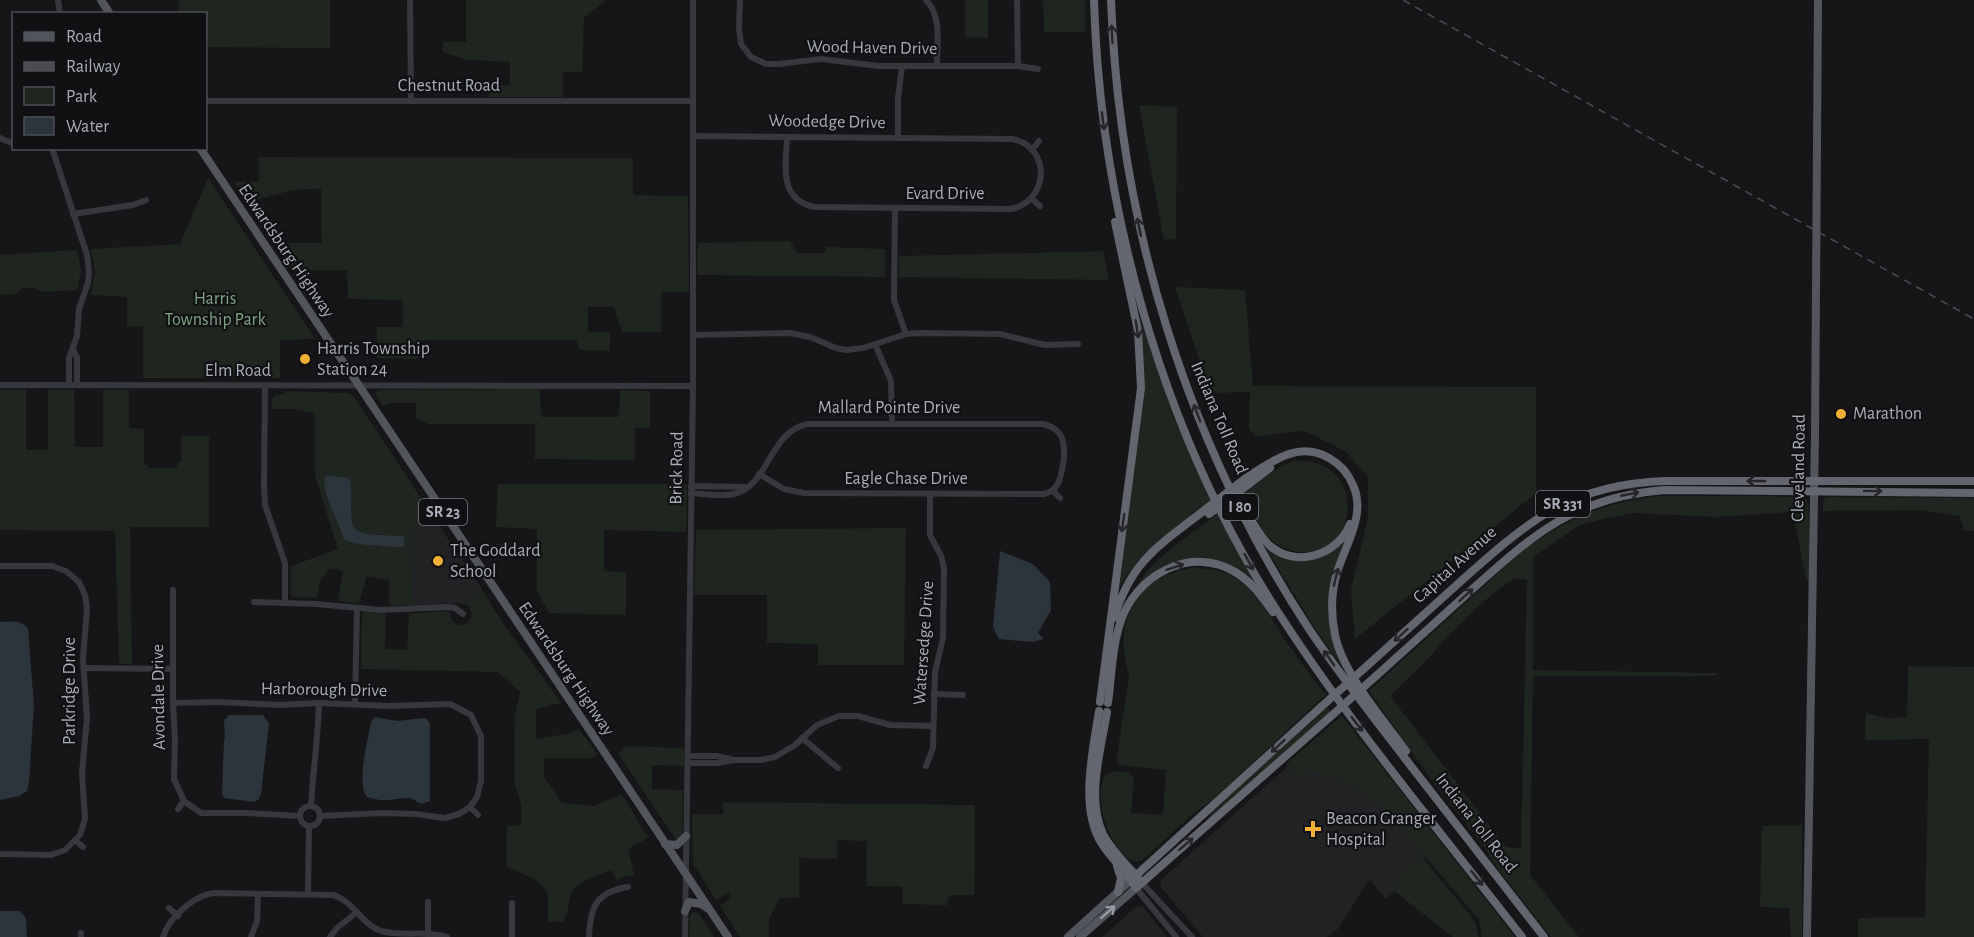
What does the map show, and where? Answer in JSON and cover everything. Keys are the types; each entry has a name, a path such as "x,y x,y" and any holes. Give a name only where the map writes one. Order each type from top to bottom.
{"highway":[{"name":"Indiana Toll Road","path":"1094,0 1098,68 1107,147 1124,236 1138,295 1157,356 1202,470 1268,595 1318,670 1522,937"},
{"name":"Indiana Toll Road","path":"1111,0 1119,114 1140,233 1169,337 1210,446 1256,541 1331,662 1544,937"},
{"path":"1107,147 1109,185 1138,331 1141,368 1139,410 1109,622 1095,789 1097,815 1106,840 1136,882"},
{"path":"1210,446 1259,533 1270,545 1283,553 1298,557 1314,556 1328,551 1348,530 1352,518 1351,490 1346,479 1337,469 1323,460 1311,456 1288,458 1247,481"},
{"path":"1118,892 1121,878 1092,823 1089,788 1122,607 1131,585 1146,564 1207,512 1278,457 1302,451 1311,452 1328,457 1341,465 1350,478 1356,492 1358,507 1356,521 1341,560 1332,596 1335,637 1356,681 1422,773 1433,795"},
{"name":"Capital Avenue","path":"1136,882 1321,707 1516,533 1542,515 1571,500 1612,487 1652,481 1974,493"},
{"name":"Capital Avenue","path":"1136,882 1330,717 1526,542 1576,511 1615,498 1653,491 1974,481"},
{"path":"1109,637 1120,599 1133,572 1156,547 1207,512"},
{"path":"1117,632 1133,597 1144,583 1157,573 1187,563 1220,566 1234,571 1248,581 1259,593 1299,651 1318,670"},
{"path":"1111,856 1136,882"}],"main road":[{"name":"Cleveland Road","path":"1807,937 1818,0"},
{"name":"Edwardsburg Highway","path":"201,150 728,937"},
{"path":"664,844 677,845 686,836"},
{"name":"Capital Avenue","path":"1068,937 1118,892 1136,882"},
{"name":"Capital Avenue","path":"1080,937 1136,882"},
{"path":"685,910 687,904 694,902 709,909"}],"street":[{"path":"410,0 411,101"},
{"name":"Brick Road","path":"685,937 693,386 693,0"},
{"path":"740,0 740,39 751,57 747,64"},
{"path":"926,0 932,6 936,18 937,65"},
{"path":"1017,0 1018,66"},
{"name":"Wood Haven Drive","path":"751,57 760,62 773,64 821,59 902,66 1018,66 1038,69"},
{"path":"898,138 898,98 902,66"},
{"name":"Chestnut Road","path":"207,101 693,101"},
{"name":"Woodedge Drive","path":"693,136 1011,139 1032,150"},
{"name":"Evard Drive","path":"787,137 787,183 791,194 803,204 820,208 1011,209 1024,205 1032,199"},
{"path":"1039,141 1032,150 1038,160 1040,174 1038,189 1032,199 1040,206"},
{"path":"53,150 87,255 89,272 86,292 79,309 74,349 69,358 69,385"},
{"path":"73,214 133,205 146,200"},
{"path":"895,208 894,300 906,334"},
{"path":"693,335 790,333 810,337 846,350 858,350 906,334 1000,334 1045,345 1078,344"},
{"path":"875,344 891,381 892,423"},
{"path":"74,349 77,358 77,385"},
{"name":"Elm Road","path":"0,385 693,386"},
{"path":"265,386 265,505 285,563 285,602"},
{"name":"Mallard Pointe Drive","path":"691,490 736,493 759,474 782,438 796,427 812,423 1043,424 1060,434"},
{"path":"1060,498 1054,489 1060,478 1065,448 1060,434 1066,428"},
{"name":"Eagle Chase Drive","path":"759,474 784,489 799,493 1044,494 1054,489"},
{"name":"Watersedge Drive","path":"926,766 933,748 935,672 943,638 944,568 941,556 930,535 930,494"},
{"name":"Parkridge Drive","path":"0,566 52,566 66,571 77,576 87,601 84,668 87,718 82,773 86,810 83,827 76,841"},
{"name":"Avondale Drive","path":"173,590 174,779 183,801"},
{"path":"254,602 285,602 380,610 448,607 463,614"},
{"path":"355,704 357,608"},
{"path":"84,668 173,669"},
{"path":"934,694 963,695"},
{"name":"Harborough Drive","path":"173,703 219,702 280,705 320,703 398,706 450,704 471,715"},
{"path":"311,806 320,703"},
{"path":"321,816 383,813 445,818 459,814 470,807 477,797 481,780 481,736 471,715 478,710"},
{"path":"688,759 717,756 734,760 761,760 775,757 790,749 817,724 839,716 858,716 890,725 933,726"},
{"path":"802,738 838,768"},
{"path":"178,809 183,801 201,813 300,816"},
{"path":"311,806 318,809 321,816 318,824 309,827 302,823 300,816 303,809 311,806"},
{"path":"470,807 478,815"},
{"path":"308,894 309,827"},
{"path":"0,854 51,855 65,850 76,841 83,847"},
{"path":"1136,882 1176,937"},
{"path":"1136,882 1192,937"},
{"path":"589,937 591,914 596,903 608,892 628,886"},
{"path":"163,937 178,916 196,899 207,894 327,894 348,902 372,927 383,932 447,937"},
{"path":"251,937 257,921 258,894"},
{"path":"428,902 428,934"},
{"path":"512,903 512,937"},
{"path":"169,908 178,916"},
{"path":"330,937 337,928 357,912"}],"shaded area":[{"name":"The Goddard School","path":"438,524 483,591 462,603 412,605 413,525"},
{"name":"Beacon Granger Hospital","path":"1343,743 1427,854 1400,876 1394,891 1386,899 1371,881 1368,881 1338,929 1327,937 1203,937 1160,886 1162,879 1288,766 1316,764"},
{"path":"1137,906 1143,907 1167,937 1102,937"}],"green space":[{"path":"179,0 330,0 330,48 207,47 207,12 179,12"},
{"path":"466,0 606,0 584,18 582,72 563,72 563,97 489,97 488,85 510,85 510,62 468,60 443,52 443,42 466,42"},
{"path":"965,0 988,0 988,38 965,37"},
{"path":"1043,0 1085,0 1085,32 1044,32"},
{"path":"1139,105 1177,107 1176,239 1164,240"},
{"path":"259,157 633,158 633,195 688,196 689,292 661,292 661,332 622,332 614,307 588,307 588,332 610,332 610,351 580,350 576,340 420,340 419,359 377,358 377,327 403,327 403,300 348,299 347,270 292,270 275,243 322,243 321,189 294,190 249,203 234,182 259,181"},
{"name":"Harris Township Park","path":"208,178 315,339 280,340 280,378 143,378 143,326 127,327 127,297 91,295 95,271 91,249 180,244"},
{"path":"790,241 797,253 825,253 826,247 885,249 885,277 697,275 698,243"},
{"path":"77,250 81,270 77,290 44,292 35,288 22,288 15,294 0,295 0,255"},
{"path":"1103,251 1109,280 899,277 899,256"},
{"path":"1175,287 1245,290 1253,386 1536,387 1536,493 1355,639 1351,590 1368,517 1368,477 1345,451 1307,432 1297,431 1256,437 1249,429 1250,392 1213,393 1209,389"},
{"path":"1136,306 1174,418 1211,500 1146,552 1125,578 1116,595 1140,416"},
{"path":"540,389 541,417 619,417 620,390 650,391 650,428 635,428 635,460 535,459 535,424 428,424 416,418 416,403 391,403 383,406 375,394 378,390"},
{"path":"0,390 26,390 26,450 48,450 48,390 74,390 75,447 103,447 103,390 129,390 129,428 144,429 144,464 148,465 148,468 177,468 177,463 181,462 181,436 209,436 209,527 130,527 132,664 119,664 115,531 0,530"},
{"path":"284,391 353,395 438,524 413,526 412,605 389,605 389,580 367,576 359,603 338,601 343,571 329,568 319,583 317,598 291,595 291,566 338,549 315,476 315,413 294,409 272,409 272,399 275,395 284,395","holes":["327,475 351,483 351,514 356,529 371,534 402,536 378,547 365,543 348,542 329,503"]},
{"path":"1294,461 1318,464 1335,474 1345,489 1348,507 1344,525 1335,540 1319,550 1298,552 1276,543 1258,523 1244,494 1274,471"},
{"path":"498,484 687,484 686,532 604,530 604,571 626,572 626,615 549,613 537,591 537,529 496,527"},
{"path":"1660,496 1806,498 1810,580 1806,579 1793,512 1715,517 1634,513 1580,525 1533,557 1533,670 1720,674 1714,676 1533,676 1530,875 1579,937 1551,937 1500,872 1482,844 1429,776 1369,691 1537,540 1586,514 1640,499","holes":["1514,578 1527,580 1521,848 1506,847 1390,696 1484,601"]},
{"path":"1828,497 1974,498 1974,531 1964,531 1960,516 1920,510 1823,511 1823,502"},
{"path":"1218,514 1257,587 1249,579 1196,561 1136,587 1163,556"},
{"path":"906,528 904,665 818,665 818,644 767,643 767,595 694,595 696,530"},
{"path":"1347,540 1330,605 1349,676 1316,630 1264,545 1301,560"},
{"path":"1191,568 1220,571 1231,575 1245,585 1266,610 1294,653 1326,695 1211,801 1195,812 1141,861 1131,860 1114,842 1107,827 1102,811 1102,783 1108,773 1129,772 1134,779 1131,813 1163,815 1166,770 1120,765 1116,762 1129,678 1123,644 1125,624 1130,611 1145,589 1166,575"},
{"path":"483,591 501,620 561,703 536,709 536,739 571,733 579,729 598,755 592,758 544,758 544,777 562,803 594,806 622,794 648,838 628,849 634,875 623,876 617,881 612,870 578,885 571,894 563,922 548,921 548,893 538,881 506,866 507,826 522,825 521,804 514,781 515,715 520,692 498,672 361,669 364,612 386,614 385,649 407,650 409,614 445,611 449,612 455,623 466,624 471,618 471,612 468,606 462,603"},
{"path":"1908,666 1974,667 1974,937 1858,937 1858,918 1925,917 1929,739 1865,740 1866,713 1888,718 1907,717"},
{"path":"1328,707 1331,711 1211,817 1209,814"},
{"path":"1342,716 1515,937 1482,937 1479,920 1372,798 1348,783 1323,774 1311,772 1298,778 1286,764"},
{"path":"626,746 684,748 684,766 652,765 652,789 683,790 682,835 677,841 618,753"},
{"path":"723,802 975,805 974,895 953,895 948,899 948,905 903,904 902,886 866,886 867,841 837,840 837,859 799,858 799,898 780,898 769,919 769,937 740,937 720,906 732,897 729,892 716,900 693,864 692,814 723,814"},
{"path":"1802,825 1802,937 1791,937 1789,908 1760,907 1762,826"},
{"path":"1422,857 1470,915 1476,924 1479,937 1453,937 1394,891 1400,876"},
{"path":"695,912 699,913 714,937 689,937 690,916"}],"water":[{"path":"325,475 349,478 351,514 356,529 371,534 402,536 405,538 404,545 402,547 381,546 344,540 328,500"},
{"path":"1000,551 1033,564 1050,582 1051,610 1038,633 1044,639 1033,642 999,639 993,627"},
{"path":"0,622 19,622 28,629 34,706 27,791 19,796 0,800"},
{"path":"229,715 263,715 269,724 261,794 254,802 224,798 222,793 224,720"},
{"path":"375,717 397,721 427,719 430,724 430,801 419,803 410,798 378,800 367,797 364,790 363,772 371,722"},
{"path":"0,911 20,911 26,918 27,937 0,937"}],"railway":[{"path":"1403,0 1974,319"}],"place":[{"name":"Harris Township Station 24","path":"305,359"},
{"name":"Marathon","path":"1841,414"},
{"name":"The Goddard School","path":"438,561"},
{"name":"Beacon Granger Hospital","path":"1313,829"}]}
